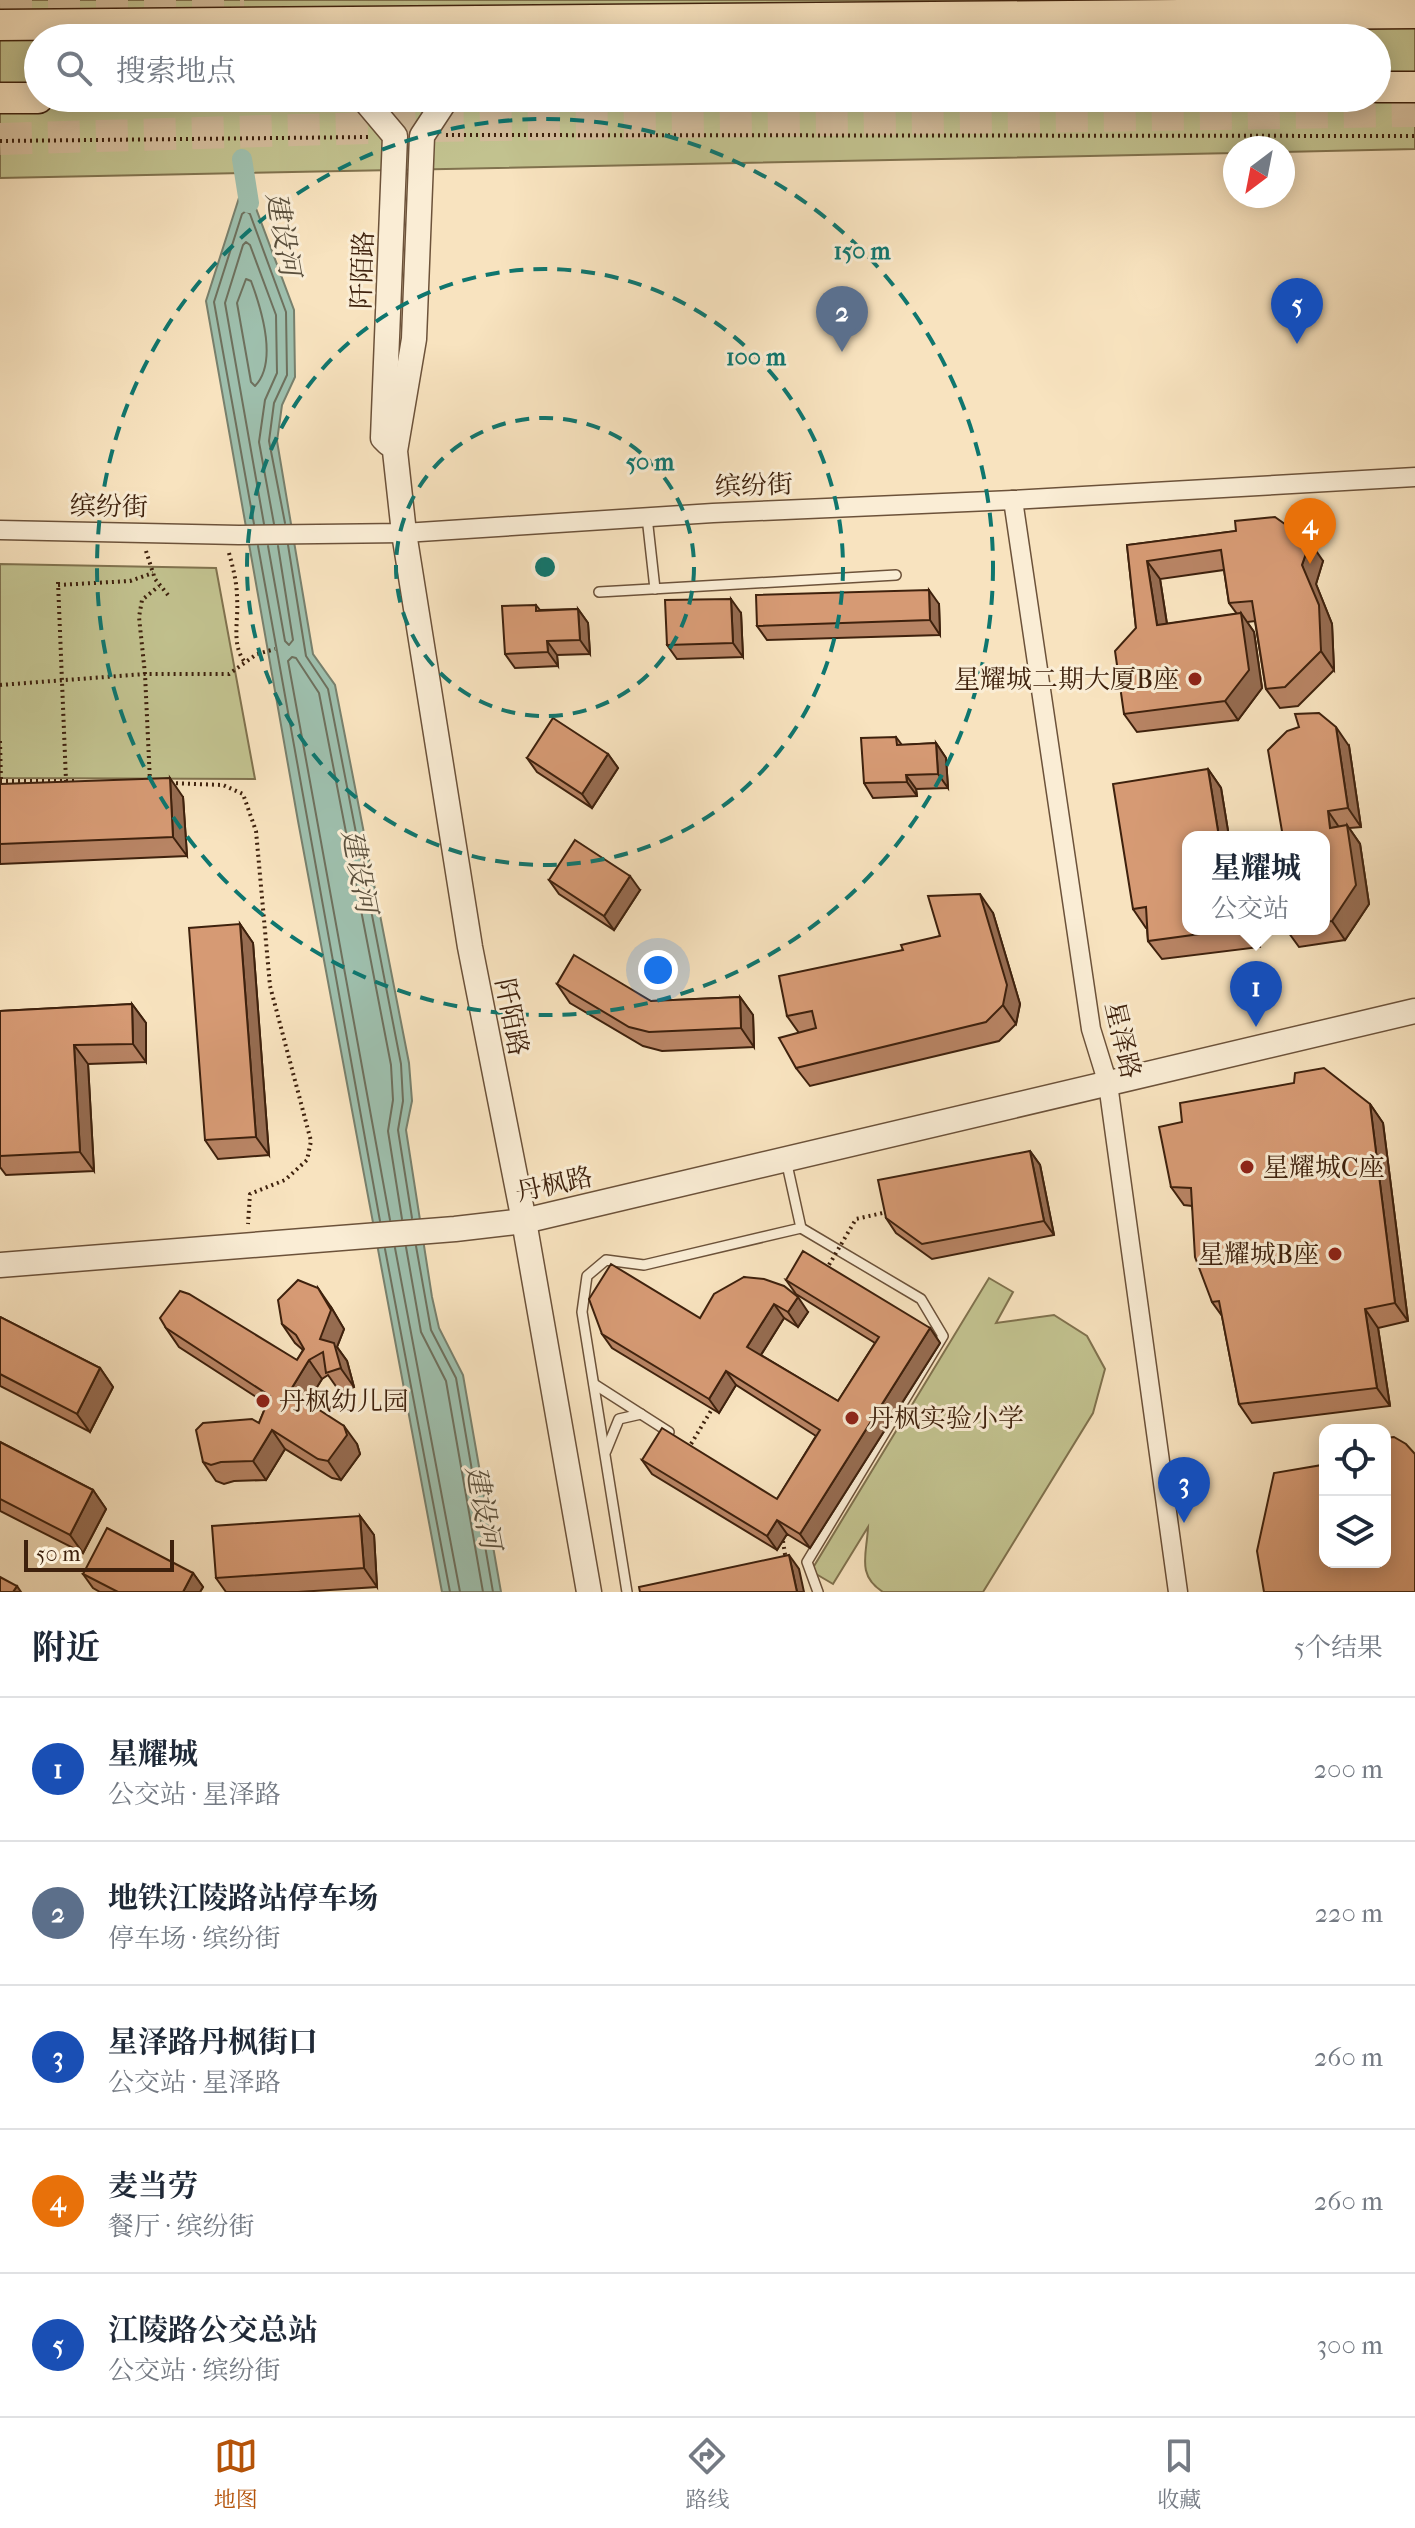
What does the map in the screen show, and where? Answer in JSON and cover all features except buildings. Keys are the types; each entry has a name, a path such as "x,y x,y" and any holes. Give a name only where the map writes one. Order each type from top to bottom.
{"main road":[{"path":"27,24 382,11 1415,13"},
{"path":"0,25 24,24"},
{"path":"1391,87 1415,87"},
{"path":"0,98 24,98"}],"street":[{"path":"375,112 395,136"},
{"path":"422,136 438,112"},
{"name":"阡陌路","path":"395,136 383,438 395,451"},
{"name":"阡陌路","path":"422,136 414,339 395,451 404,533 470,947 524,1221 589,1592"},
{"name":"缤纷街","path":"0,530 234,543 320,534 404,533 647,517 1415,477"},
{"name":"星泽路","path":"1013,500 1091,1029 1108,1084 1178,1592"},
{"name":"丹枫路","path":"0,1265 524,1221 1415,1011"}],"lane":[{"path":"647,517 655,589"},
{"path":"599,592 896,575"},
{"path":"786,1160 801,1228"},
{"path":"627,1592 582,1312 587,1276 606,1260 644,1265 801,1228 921,1299 943,1336 807,1562 818,1592"},
{"path":"594,1384 669,1432"},
{"path":"605,1454 619,1419 641,1414"}],"path":[{"path":"0,141 395,136"},
{"path":"422,136 1415,136"},
{"path":"234,543 236,633 239,654 244,662"},
{"path":"144,549 159,586 168,595"},
{"path":"66,781 58,584 130,581 153,573"},
{"path":"136,782 150,782 139,608 142,600 159,586"},
{"path":"0,685 145,674 229,674 257,654 275,649"},
{"path":"0,741 0,781 80,781"},
{"path":"165,783 223,785 243,794 256,831 270,986 311,1141 307,1160 285,1180 250,1194 246,1245"},
{"path":"824,1272 856,1219 891,1210"},
{"path":"687,1451 712,1409"},
{"path":"783,1541 788,1571"}],"green space":[{"path":"0,0 1415,0 1415,149 1295,152 1295,136 1223,136 1223,153 0,178"},
{"path":"0,564 216,568 255,779 0,778"},
{"path":"989,1278 1013,1292 996,1323 1054,1315 1087,1336 1105,1369 1093,1413 983,1592 883,1592 866,1571 868,1527 833,1584 811,1571"}],"water":[{"path":"245,179 294,310 295,377 282,405 277,441 313,654 335,685 409,1063 412,1101 406,1130 432,1297 439,1328 463,1375 501,1592 442,1592 298,821 206,301"}],"waterway":[{"name":"建设河","path":"242,159 249,203"}],"tunnel":[{"path":"0,3 244,0"},
{"path":"1391,111 1415,111"},
{"path":"0,139 432,126 1349,112"}],"place":[{"name":"江陵路公交总站","path":"1297,344"},
{"name":"地铁江陵路站停车场","path":"842,352"},
{"name":"麦当劳","path":"1310,564"},
{"name":"星耀城二期大厦B座","path":"1195,679"},
{"name":"星耀城","path":"1256,1027"},
{"name":"星耀城C座","path":"1247,1167"},
{"name":"星耀城B座","path":"1335,1254"},
{"name":"丹枫幼儿园","path":"263,1401"},
{"name":"丹枫实验小学","path":"852,1418"},
{"name":"星泽路丹枫街口","path":"1184,1523"}]}
